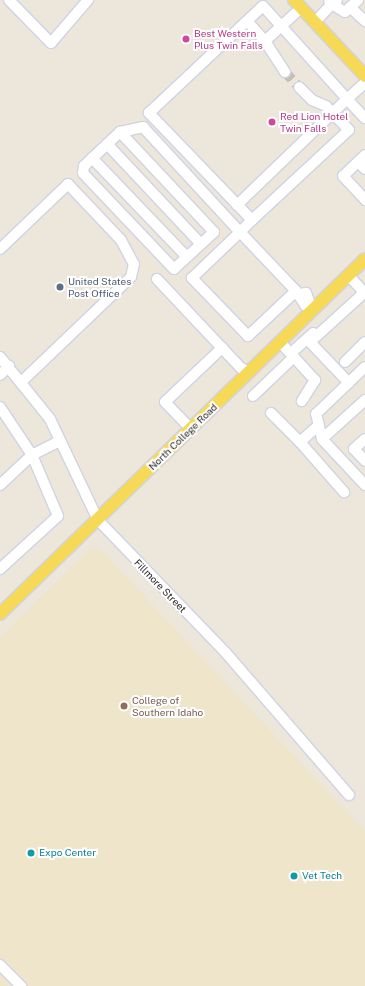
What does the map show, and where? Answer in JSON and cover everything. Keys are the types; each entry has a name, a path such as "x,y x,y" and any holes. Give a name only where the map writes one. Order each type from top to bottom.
{"main road":[{"path":"298,4 365,76"},
{"name":"North College Road","path":"0,614 303,320 312,306 365,259"}],"street":[{"path":"9,0 51,43 88,0"},
{"path":"315,22 332,2 345,12 354,4 365,21"},
{"path":"265,41 282,26 298,4"},
{"path":"252,220 149,113 263,6 365,118"},
{"path":"247,21 265,41 285,72"},
{"path":"237,205 365,83"},
{"path":"298,292 248,336 192,278 349,130 334,114 299,87"},
{"path":"120,132 214,232 174,269 83,173 84,166 120,132 143,127 298,292 305,305 312,306"},
{"path":"107,144 201,244"},
{"path":"92,158 187,258"},
{"path":"363,162 343,176 365,200"},
{"path":"0,249 68,184 121,240 134,264 131,277 22,382"},
{"path":"253,396 292,355 365,292 348,275"},
{"path":"157,279 222,348 249,372"},
{"path":"303,320 316,334"},
{"path":"316,334 310,342 348,383"},
{"path":"280,342 315,380 302,401"},
{"path":"345,362 365,342"},
{"path":"191,429 165,402 222,348"},
{"name":"Fillmore Street","path":"0,357 22,382 50,419 98,520 226,653 349,795"},
{"path":"0,375 9,366"},
{"path":"365,367 316,414 322,439 365,485"},
{"path":"322,439 365,400"},
{"path":"0,407 32,455 58,516 0,569"},
{"path":"271,413 300,442 344,492"},
{"path":"300,442 319,425"},
{"path":"365,439 354,449 365,461"},
{"path":"0,485 32,455 60,442"},
{"path":"0,965 21,986"}],"shaded area":[{"name":"College of Southern Idaho","path":"90,549 100,549 365,831 365,986 0,986 0,637"}],"tunnel":[{"path":"285,72 299,87"}],"place":[{"name":"Best Western Plus Twin Falls","path":"186,39"},
{"name":"Red Lion Hotel Twin Falls","path":"272,122"},
{"name":"United States Post Office","path":"60,287"},
{"name":"College of Southern Idaho","path":"124,706"},
{"name":"Expo Center","path":"31,853"},
{"name":"Vet Tech","path":"294,876"}]}
